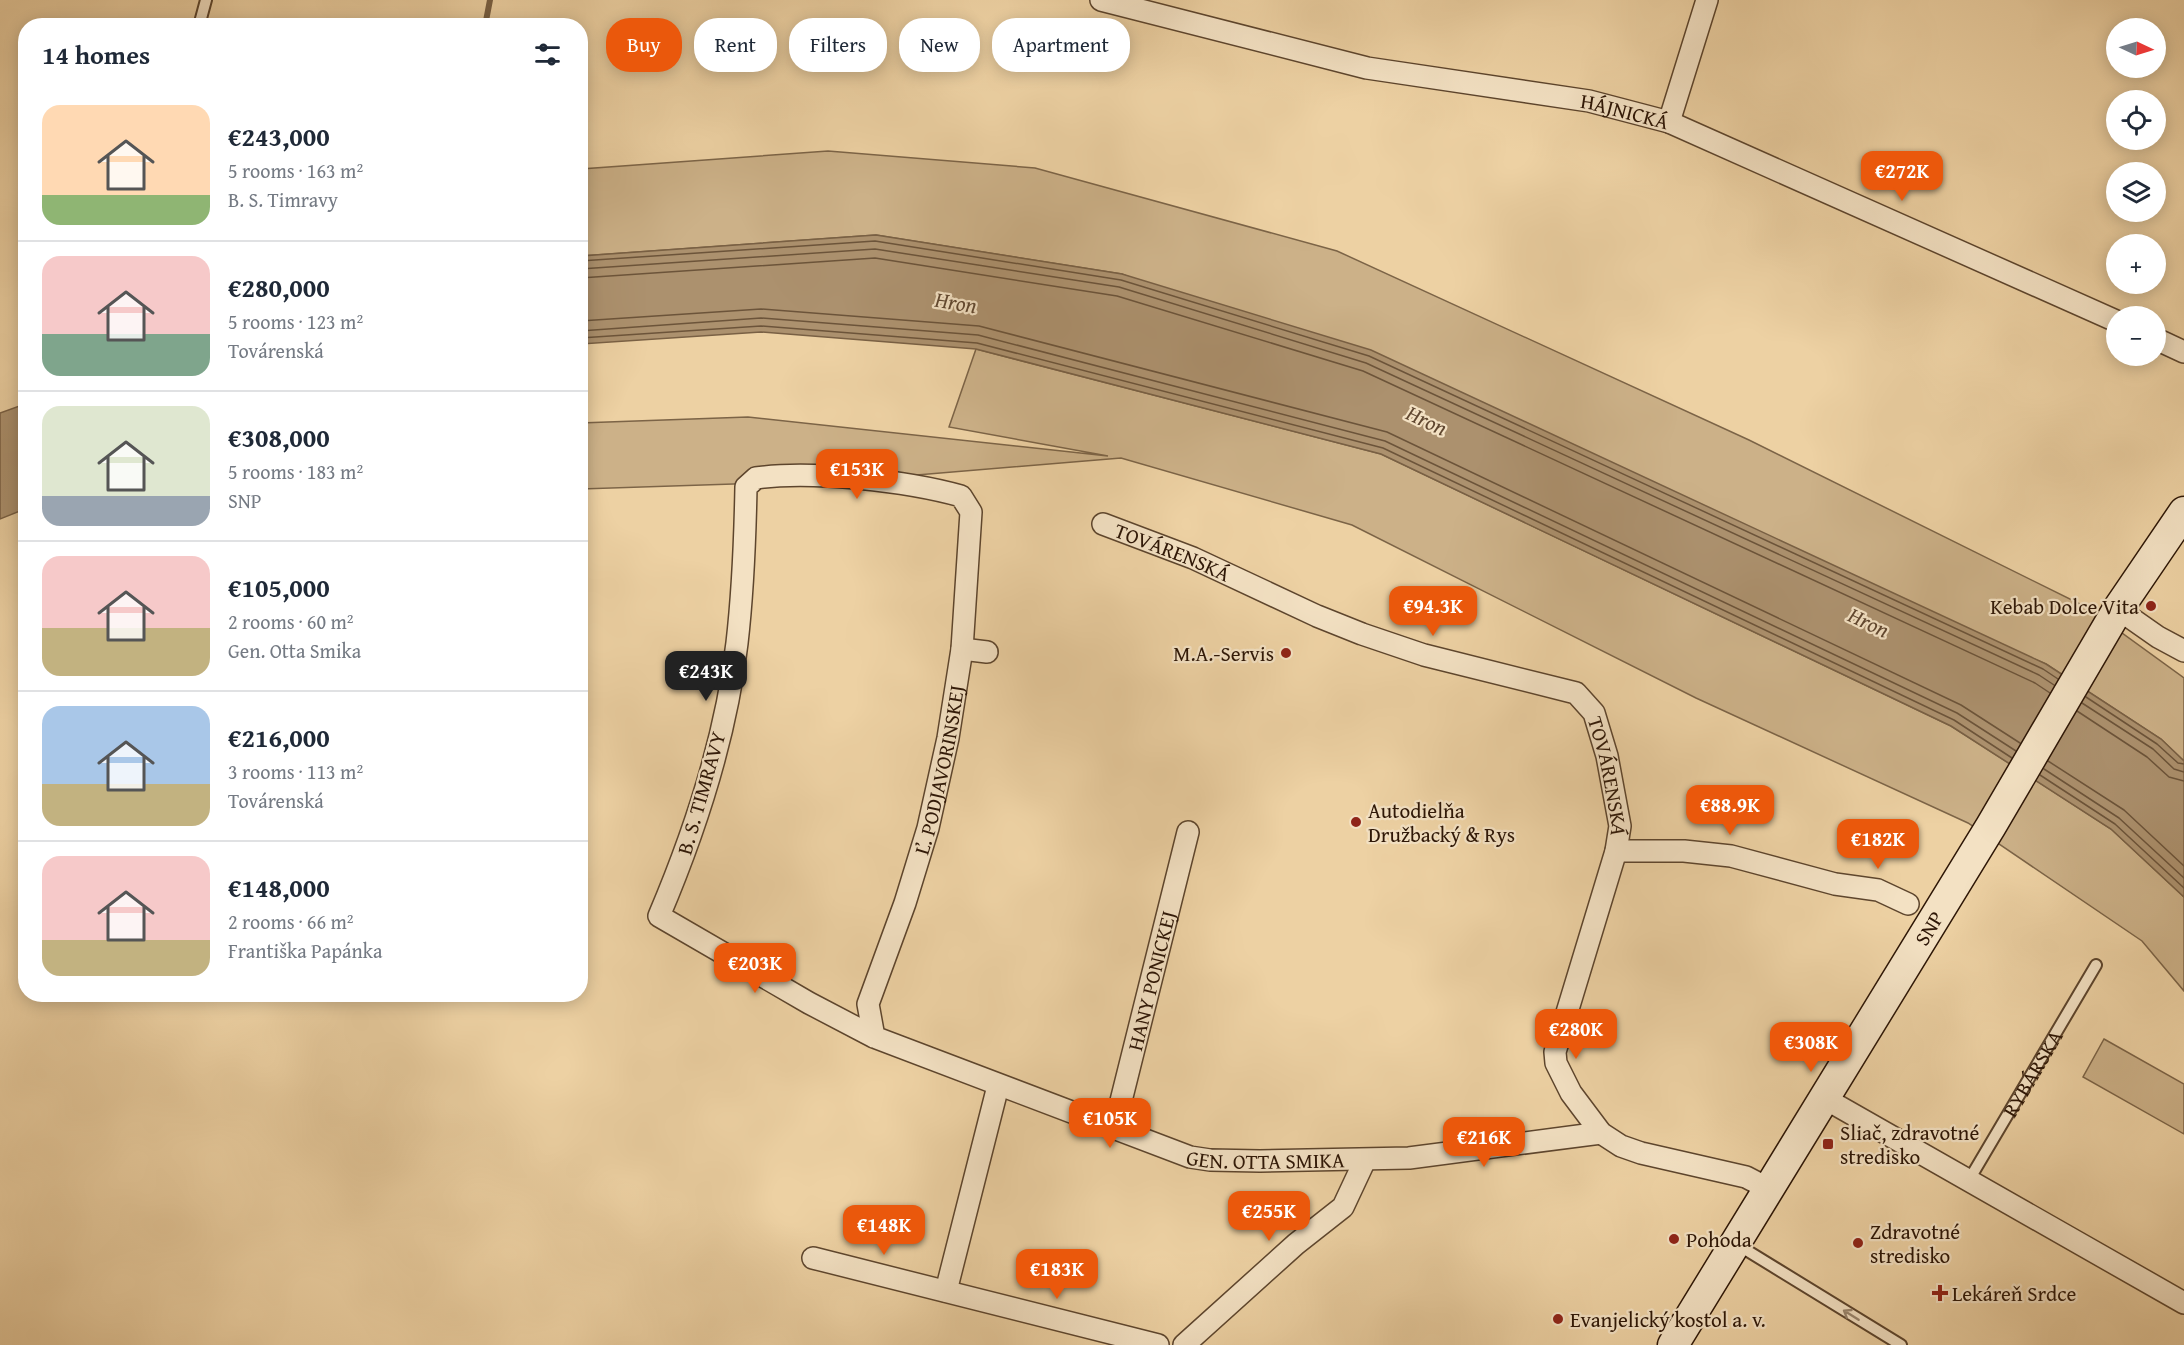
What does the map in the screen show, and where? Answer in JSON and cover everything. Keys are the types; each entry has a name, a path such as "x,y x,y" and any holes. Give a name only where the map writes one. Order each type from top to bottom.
{"street":[{"name":"HÁJNICKÁ","path":"1101,0 1368,68 1589,101 1669,122 2106,317"},
{"path":"1669,122 1707,0"},
{"path":"2166,344 2184,352"},
{"name":"B. S. TIMRAVY","path":"659,916 698,814 714,761 726,703 738,634 746,487 756,478 822,476 930,487 961,496"},
{"name":"Ľ. PODJAVORINSKEJ","path":"874,1037 868,1004 896,929 928,828 948,738 962,649 971,512 961,496"},
{"name":"SNP","path":"1673,1345 1991,826 2112,618 2184,512"},
{"name":"TOVÁRENSKÁ","path":"1103,524 1193,558 1317,616 1362,634 1424,655 1576,693 1594,713 1607,756 1620,826 1616,851 1555,1052 1556,1063 1571,1093 1601,1133 1621,1146 1641,1153 1746,1177 1769,1189"},
{"path":"2112,618 2158,637 2184,651"},
{"path":"962,649 987,652"},
{"name":"HANY PONICKEJ","path":"1114,1129 1188,832"},
{"path":"1616,851 1684,851 1731,856 1835,884 1878,890 1908,904"},
{"name":"GEN. OTTA SMIKA","path":"659,916 809,1003 874,1037 1168,1150 1210,1160 1365,1160"},
{"path":"946,1291 998,1086"},
{"path":"1824,1098 2184,1303"},
{"path":"1185,1345 1296,1244 1343,1207 1350,1198 1365,1160 1444,1155 1540,1139 1601,1133"},
{"path":"813,1258 1158,1345"}],"lane":[{"path":"201,18 206,0"},
{"name":"RYBÁRSKA","path":"1969,1180 2096,964"},
{"path":"1736,1244 1901,1345"}],"shaded area":[{"path":"828,151 1035,168 1337,251 1749,440 2086,607 2184,678 2184,761 2161,739 2046,664 1122,274 876,235 588,256 588,168"},
{"path":"976,349 1381,454 1951,726 2111,829 2184,897 2184,991 2142,941 1968,823 1696,698 1352,525 1121,458 857,480 588,489 588,423 748,417 1108,456 949,427"},
{"path":"2104,1039 2184,1084 2184,1134 2083,1077"}],"water":[{"name":"Hron","path":"876,235 1122,274 1371,350 2046,664 2161,739 2184,761 2184,897 2111,829 1951,726 1381,454 976,349 761,332 588,344 588,256"},
{"path":"18,407 18,512 0,519 0,413"}],"waterway":[{"path":"487,18 490,0"}],"place":[{"name":"Kebab Dolce Vita","path":"2151,606"},
{"name":"M.A.-Servis","path":"1286,653"},
{"name":"Autodielňa Družbacký & Rys","path":"1356,822"},
{"name":"Sliač, zdravotné stredisko","path":"1828,1144"},
{"name":"Pohoda","path":"1674,1239"},
{"name":"Zdravotné stredisko","path":"1858,1243"},
{"name":"Lekáreň Srdce","path":"1940,1293"},
{"name":"Evanjelický kostol a. v.","path":"1558,1319"}]}
